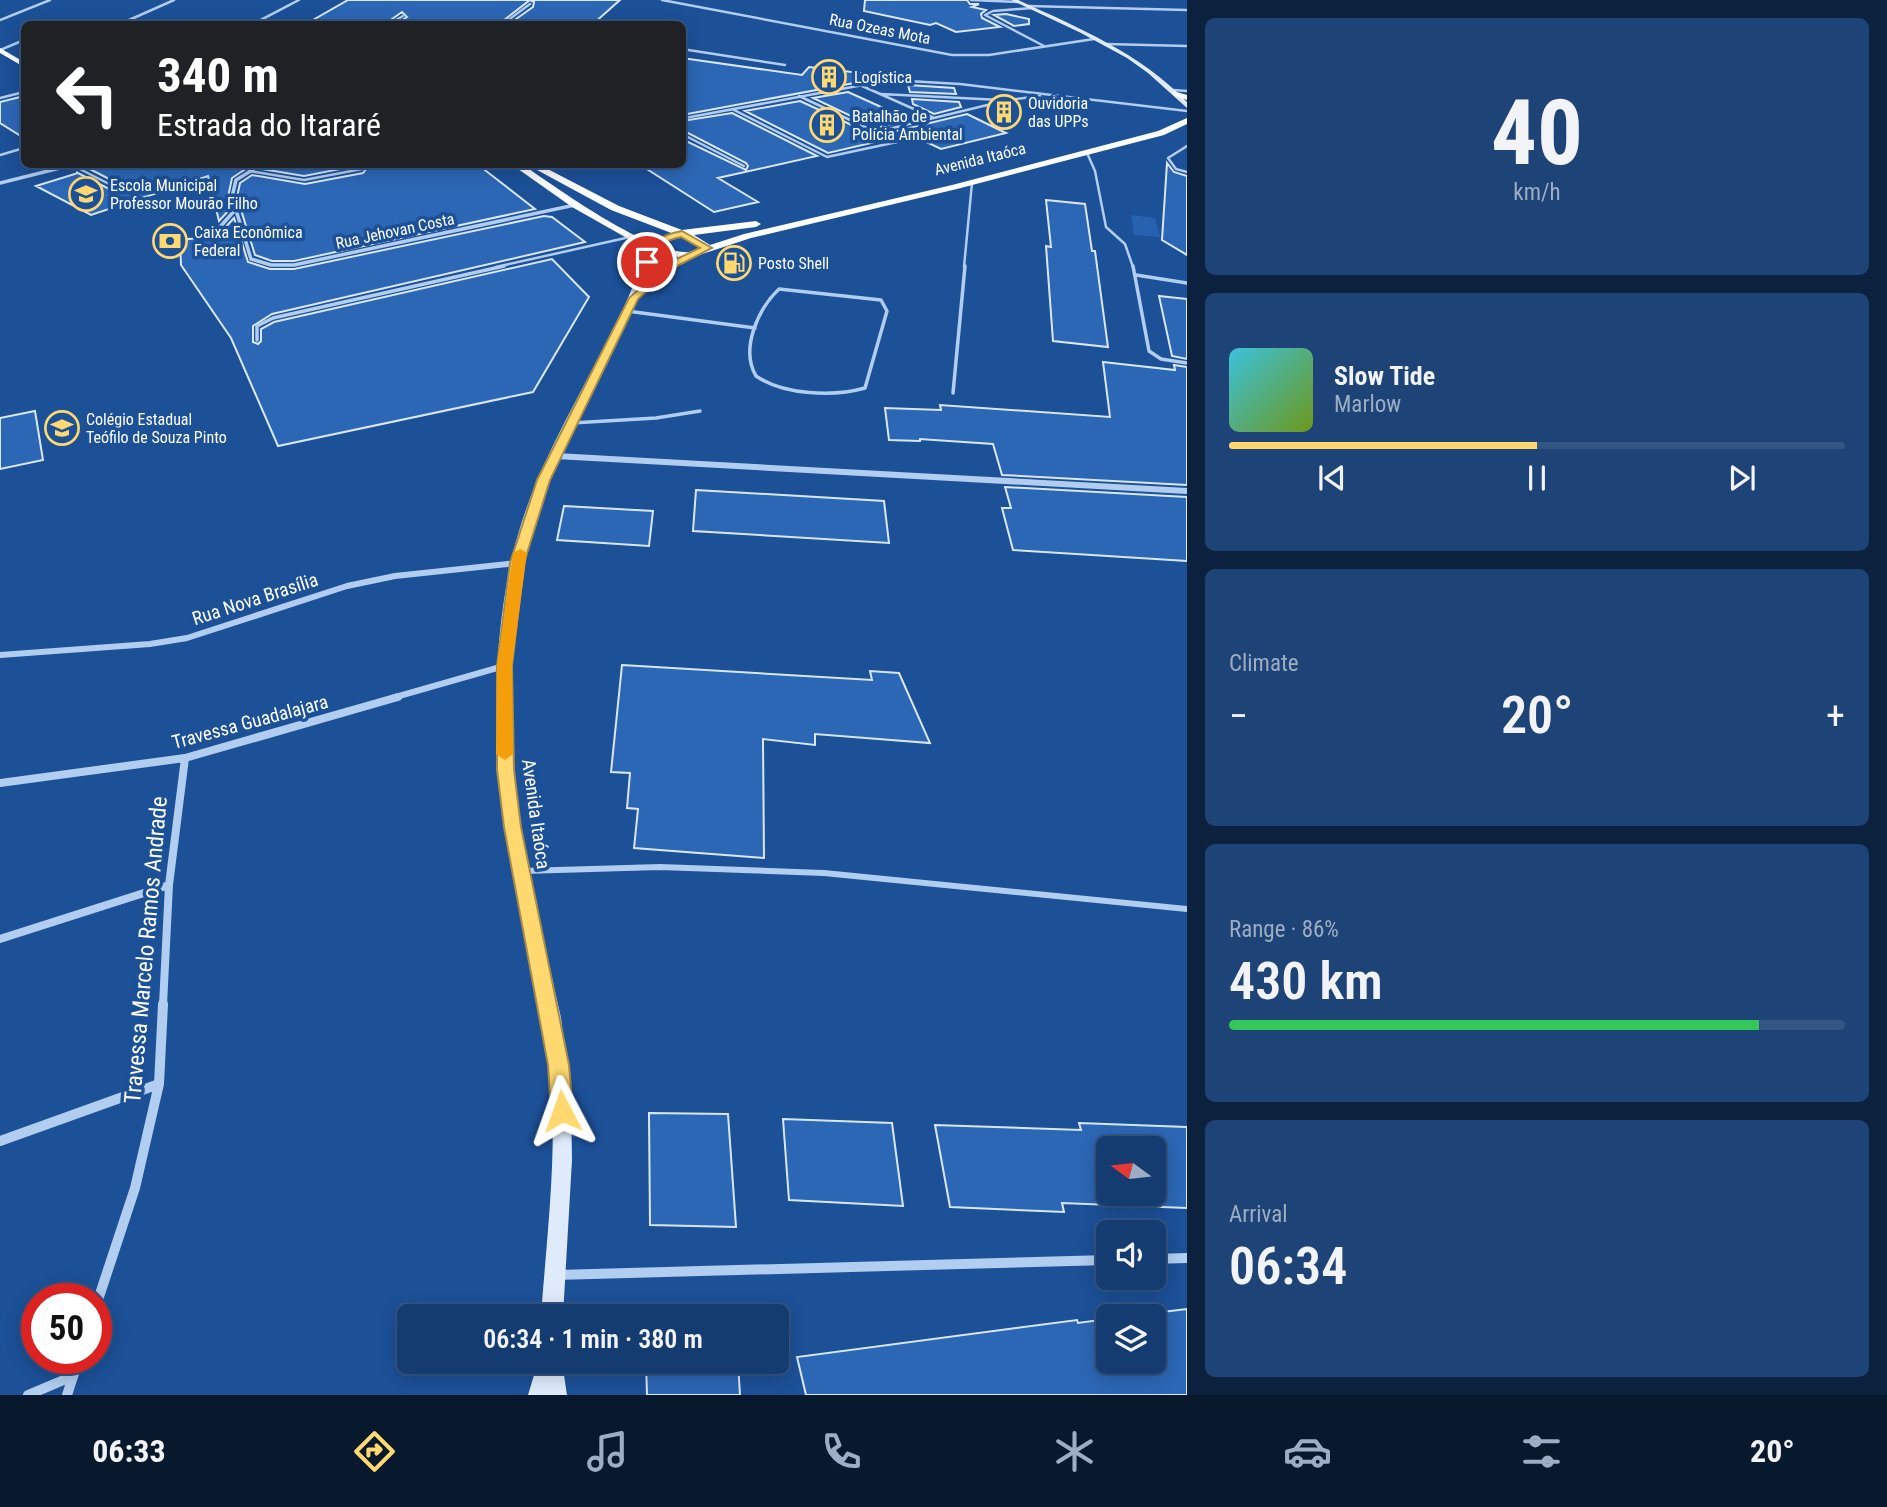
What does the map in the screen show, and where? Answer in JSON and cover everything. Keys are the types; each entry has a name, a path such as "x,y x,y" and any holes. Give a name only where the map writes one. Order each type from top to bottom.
{"main road":[{"path":"1017,1 1106,44 1148,70 1175,92 1187,106"},
{"path":"0,50 21,63"},
{"path":"1175,92 1187,98"},
{"name":"Avenida Itaóca","path":"630,304 672,265 707,248 1087,153 1161,133 1187,121"},
{"path":"1161,133 1187,129"},
{"path":"526,168 575,205 652,248 687,256"},
{"path":"528,168 615,208 682,233 707,248"},
{"name":"Avenida Itaóca","path":"553,1304 561,1187 560,1076 520,871 505,770 504,666 517,563 538,494 630,304 652,248 661,240 682,233 820,218"},
{"path":"539,1395 546,1374"},
{"path":"552,1374 556,1395"}],"street":[{"path":"0,20 50,0"},
{"path":"127,21 174,0"},
{"path":"259,21 299,0"},
{"name":"Rua Ozeas Mota","path":"663,0 952,55 989,55 1094,38"},
{"path":"971,0 1017,1"},
{"path":"1030,7 1187,10"},
{"path":"394,21 403,16"},
{"path":"0,50 21,41"},
{"path":"1106,44 1187,47"},
{"path":"1175,92 1187,91"},
{"path":"0,98 21,93"},
{"path":"0,183 62,168"},
{"path":"249,171 255,168"},
{"name":"Rua Jehovan Costa","path":"249,171 232,184 235,210 251,259 287,266 575,205"},
{"path":"212,236 235,210"},
{"path":"556,456 1187,491"},
{"name":"Rua Nova Brasília","path":"0,655 150,645 187,638 346,586 396,576 517,563"},
{"name":"Travessa Guadalajara","path":"0,783 185,758 504,666"},
{"name":"Travessa Marcelo Ramos Andrade","path":"104,1283 135,1188 159,1084 169,885 185,758"},
{"path":"0,939 169,885"},
{"path":"0,1141 159,1084"},
{"path":"1166,1259 1187,1258"},
{"path":"554,1275 1096,1260"},
{"path":"28,1395 73,1376"},
{"path":"67,1395 73,1376"}],"lane":[{"path":"507,21 530,4"},
{"path":"1030,7 993,11 985,15 1044,46"},
{"path":"686,50 785,65"},
{"path":"686,118 890,80 960,84 1187,111"},
{"path":"859,84 933,118"},
{"path":"881,94 1008,100 1061,95"},
{"path":"732,109 827,157 897,142 799,96"},
{"path":"876,132 1008,100"},
{"path":"686,136 744,166"},
{"path":"1187,146 1168,158 1168,161 1176,169 1187,172"},
{"path":"0,155 21,149"},
{"path":"1087,153 1093,163 1106,227 1125,244 1136,275 1149,351 1161,359 1187,363"},
{"path":"80,168 113,186"},
{"path":"249,171 304,180 362,169"},
{"path":"953,393 972,183"},
{"path":"257,340 257,326 273,318 633,236"},
{"path":"1136,275 1187,283"},
{"path":"779,289 881,300 887,311 865,388 856,392 799,389 772,384 756,377 750,368 749,349 755,328 772,294 779,289"},
{"path":"630,304 755,328"},
{"path":"572,423 656,418 700,411"},
{"path":"520,871 660,867 824,873 1187,909"}],"shaded area":[{"path":"1131,215 1155,218 1160,237 1134,235"}],"building":[{"path":"348,0 530,0 503,21 401,21 407,17 402,12 389,21 311,21"},
{"path":"530,0 620,0 596,21 513,21 533,7 534,2"},
{"path":"865,0 967,0 970,4 979,4 972,7 986,10 981,14 982,18 1000,27 956,32 936,23 930,25 864,11"},
{"path":"1006,14 1029,19 1029,24 1014,26 994,15"},
{"path":"686,59 802,75 809,67 861,73 854,83 686,114"},
{"path":"908,85 954,88 956,94 910,92"},
{"path":"848,92 910,120 876,128 813,98"},
{"path":"21,97 21,136 0,123 0,102"},
{"path":"912,99 959,102 961,107 934,114 913,104"},
{"name":"Batalhão de Polícia Ambiental","path":"800,101 884,140 828,153 745,111"},
{"path":"732,113 817,156 718,178 758,202 714,212 645,168 686,168 686,141 746,170 746,163 686,132 686,120"},
{"path":"967,114 1006,133 941,149 922,140 920,132 896,137 888,133"},
{"path":"1167,163 1174,172 1187,176 1187,255 1162,240"},
{"path":"88,168 247,168 232,178 228,197 231,208 219,221 208,176 91,215 36,186 78,173 111,190 116,188 115,182"},
{"path":"263,168 345,168 304,176"},
{"path":"482,168 535,209 294,261 272,261 255,255 237,197 240,183 252,175 305,184 363,173 366,169"},
{"path":"1046,200 1085,204 1092,251 1095,251 1108,347 1053,341 1046,246 1051,247"},
{"path":"544,216 552,217 585,242 272,314 253,326 253,342 258,344 261,341 261,329 274,322 552,259 589,297 533,392 278,446 231,338 181,265 180,240 208,237 214,240 222,235 221,232 234,218 248,262 270,269 294,269"},
{"path":"1159,296 1187,299 1187,359 1172,356"},
{"path":"1103,362 1175,370 1174,365 1187,367 1187,485 1002,475 993,444 920,439 889,440 885,408 941,410 940,405 1110,417"},
{"path":"35,411 43,460 0,469 0,418"},
{"path":"1005,487 1187,497 1187,561 1013,550 1002,508 1011,508"},
{"path":"696,490 884,501 889,543 693,531"},
{"path":"564,506 653,511 649,546 557,540"},
{"path":"622,665 872,680 870,671 899,673 930,743 815,734 815,745 763,739 764,858 634,848 638,809 627,808 630,773 611,772"},
{"path":"649,1113 728,1114 736,1227 650,1225"},
{"path":"783,1119 892,1123 903,1206 789,1200"},
{"path":"1079,1123 1187,1127 1187,1208 1137,1206 1166,1206 1166,1136 1096,1136 1096,1204 1062,1203 1064,1212 950,1207 935,1125 1081,1130"},
{"path":"1187,1309 1187,1395 806,1395 797,1357 1077,1320 1078,1323 1096,1321 1096,1374 1166,1374 1166,1312"},
{"path":"646,1374 739,1374 740,1395 647,1395"}],"slow traffic":[{"path":"505,754 504,666 520,553"}],"place":[{"name":"Logística","path":"829,77"},
{"name":"Ouvidoria das UPPs","path":"1004,112"},
{"name":"Batalhão de Polícia Ambiental","path":"827,125"},
{"name":"Escola Municipal Professor Mourão Filho","path":"86,194"},
{"name":"Caixa Econômica Federal","path":"170,241"},
{"name":"Posto Shell","path":"734,263"},
{"name":"Colégio Estadual Teófilo de Souza Pinto","path":"62,428"}],"route":[{"path":"562,1111 559,1065 520,871 505,770 504,666 517,563 544,480 634,298 672,265 707,248 682,233 656,243 647,262"}]}
